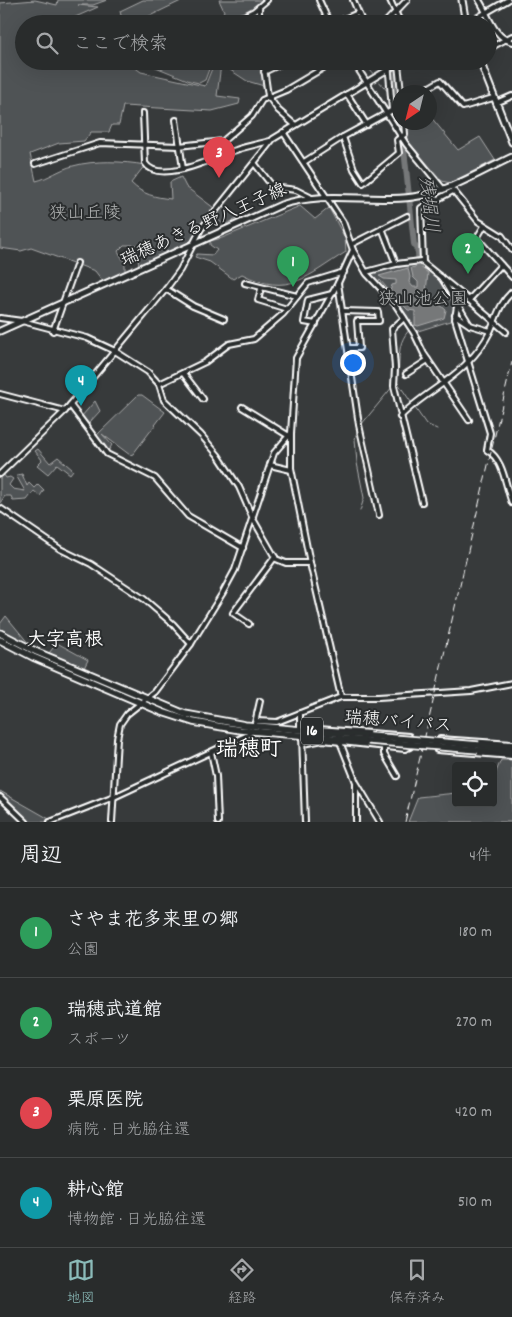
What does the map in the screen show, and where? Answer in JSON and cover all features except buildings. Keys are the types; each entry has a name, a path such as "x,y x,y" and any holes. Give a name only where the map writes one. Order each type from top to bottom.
{"highway":[{"name":"瑞穂バイパス","path":"0,633 36,652 200,718 302,735 369,738 512,752"},
{"name":"瑞穂バイパス","path":"0,640 33,658 141,703 193,722 298,728 369,738"},
{"name":"瑞穂バイパス","path":"479,748 512,746"}],"main road":[{"path":"462,0 464,15"},
{"path":"483,70 512,142"},
{"name":"瑞穂あきる野八王子線","path":"0,331 270,209 310,198 328,196 415,197 443,189 452,189 512,157"}],"street":[{"path":"245,15 259,8 268,0"},
{"path":"319,0 326,15"},
{"path":"353,0 359,15"},
{"path":"479,0 488,15"},
{"path":"481,15 508,0"},
{"path":"391,1 396,13"},
{"path":"396,13 404,1"},
{"path":"259,8 259,15"},
{"path":"351,15 358,12"},
{"path":"497,33 504,40 512,42"},
{"path":"497,44 512,36"},
{"path":"268,70 264,72 268,96 278,110 295,125"},
{"path":"35,164 100,144 179,146 223,141 248,121 260,102 268,96 286,90 320,70"},
{"path":"359,70 401,136 443,189"},
{"path":"143,113 143,146 147,166 160,170 183,169 237,149 270,141 389,70 392,110 343,137 304,162"},
{"path":"399,70 401,85"},
{"path":"433,85 440,81 463,107 512,96"},
{"path":"347,94 367,125"},
{"path":"176,120 183,169"},
{"path":"343,137 354,170 363,183 399,153 397,140 405,134 405,130"},
{"path":"283,132 328,196 343,222 353,250 366,272 392,300 411,328 428,360 469,420"},
{"path":"0,474 65,411 166,289 180,270 212,215 255,164 270,141"},
{"path":"255,164 273,187 296,190 310,198"},
{"path":"422,261 421,208 452,189 484,226 502,236 512,250"},
{"path":"352,244 407,216"},
{"path":"484,226 477,238 512,277"},
{"path":"382,228 396,264"},
{"path":"341,697 291,470 290,435 296,358 344,272 353,250"},
{"path":"366,272 414,260 422,261 506,332"},
{"path":"53,331 77,263"},
{"path":"469,300 501,265"},
{"path":"159,384 205,362 229,344 254,339 287,309 311,282 344,272"},
{"path":"440,275 470,325"},
{"path":"244,283 261,289"},
{"path":"338,283 344,311 359,427 379,515"},
{"path":"287,309 258,300 261,289 264,286 297,296"},
{"path":"166,289 193,306 224,319"},
{"path":"400,417 412,404 444,384 468,362 490,331 500,306 512,292"},
{"path":"316,324 304,322 308,300 332,294"},
{"path":"457,306 455,315 490,433 487,450 494,454 501,466 512,502"},
{"path":"344,311 378,312 379,321 357,321 359,348 348,348"},
{"path":"455,315 470,325 490,331"},
{"path":"0,318 22,321 53,331 87,338 115,351 148,372 159,384 164,400 218,454 239,487 253,519 278,561 310,563"},
{"path":"404,318 392,329 395,368 393,386 422,502"},
{"path":"406,374 428,360"},
{"path":"183,373 203,398"},
{"path":"0,394 65,411"},
{"path":"70,405 107,454 155,478 188,516 243,548"},
{"path":"242,407 290,435"},
{"path":"112,822 118,731 127,714 155,692 191,644 234,574 274,453 290,435"},
{"path":"270,465 291,470"},
{"path":"0,508 60,549 91,564 144,598 191,644"},
{"path":"249,624 233,613 275,557"},
{"path":"254,726 277,722 341,697 378,697 471,690 512,683"},
{"path":"50,822 114,797 248,735 254,726 260,701"},
{"path":"300,713 298,728 409,736 411,741 410,747 406,749 319,740 303,744"},
{"path":"302,735 305,822"},
{"path":"512,746 440,739 437,750 512,756"},
{"path":"340,742 356,782 380,822"},
{"path":"384,746 384,754 397,776"},
{"path":"211,752 216,776 218,822"},
{"path":"356,782 356,822"},
{"path":"0,797 26,822"}],"green space":[{"name":"狭山丘陵","path":"35,0 57,5 58,0 107,0 93,5 78,5 98,7 80,15 15,15 15,70 138,70 205,86 211,70 220,70 217,96 240,99 239,104 212,111 123,106 119,125 112,125 109,132 91,132 84,141 59,143 30,154 36,181 68,167 81,164 118,162 145,165 131,183 145,193 171,199 170,182 181,177 186,187 214,208 189,243 139,268 137,245 124,245 118,251 125,263 125,275 105,284 95,271 31,248 21,251 0,248 0,3"},
{"path":"143,0 183,0 152,15 121,15 120,11"},
{"path":"219,0 263,0 256,10 236,15 222,15 224,11"},
{"path":"163,70 209,70 205,80 199,83"},
{"name":"狭山丘陵","path":"230,70 262,70 264,86 247,81"},
{"path":"437,124 458,150 480,137 495,160 450,183 442,181 408,141 407,130 437,130"},
{"path":"223,204 239,218 224,225 213,215"},
{"path":"300,206 315,219 329,208 345,238 346,252 308,276 285,284 258,281 242,274 233,279 210,262 195,257 197,254 213,255 217,250 210,245 210,241 222,238"},
{"name":"狭山池公園","path":"422,264 443,285 456,308 453,320 415,332 387,293 386,287 380,280 377,282 372,276 372,273"},
{"path":"138,395 142,395 165,412 133,454 130,455 102,434 112,445 108,451 96,436"},
{"path":"95,401 100,411 89,423 92,426 90,428 81,417"},
{"path":"38,449 50,463 58,457 73,470 70,474 57,464 48,474 37,465 42,460 35,451"},
{"path":"22,474 27,486 29,483 34,488 38,484 44,490 40,496 34,491 27,500 13,501 11,496 5,496 0,503 0,478 4,475 6,478 10,477 13,479 9,485 13,489 25,491 17,477 17,475"},
{"path":"6,616 29,644 0,629 0,624"},
{"path":"57,643 88,660 84,668 49,653"},
{"path":"501,760 512,760 512,822 408,822 418,797 452,793 452,807 497,807 497,770"},
{"path":"0,791 51,820 28,822 0,794"}],"shaded area":[{"path":"419,266 428,273 426,292 446,310 444,318 418,326 415,325 415,311 408,310 390,291 392,285 396,284 396,280 384,279 379,276 408,268 409,282 413,287 418,287 418,282 413,277 411,268"}],"waterway":[{"path":"370,70 374,75"},
{"name":"残堀川","path":"395,70 397,85"},
{"path":"378,80 389,93"},
{"name":"残堀川","path":"404,149 414,244 418,252 419,266"},
{"path":"396,384 403,338 415,325"},
{"path":"398,383 426,424 437,429"},
{"path":"361,425 393,386"},
{"path":"358,428 355,439 357,463 364,498 360,511"}],"railway":[{"path":"405,822 512,362"}],"place":[{"name":"栗原医院","path":"219,178"},
{"name":"瑞穂武道館","path":"468,274"},
{"name":"さやま花多来里の郷","path":"293,287"},
{"name":"耕心館","path":"81,406"}],"district":[{"name":"大字高根","path":"65,641"},
{"name":"瑞穂町","path":"249,750"}]}
